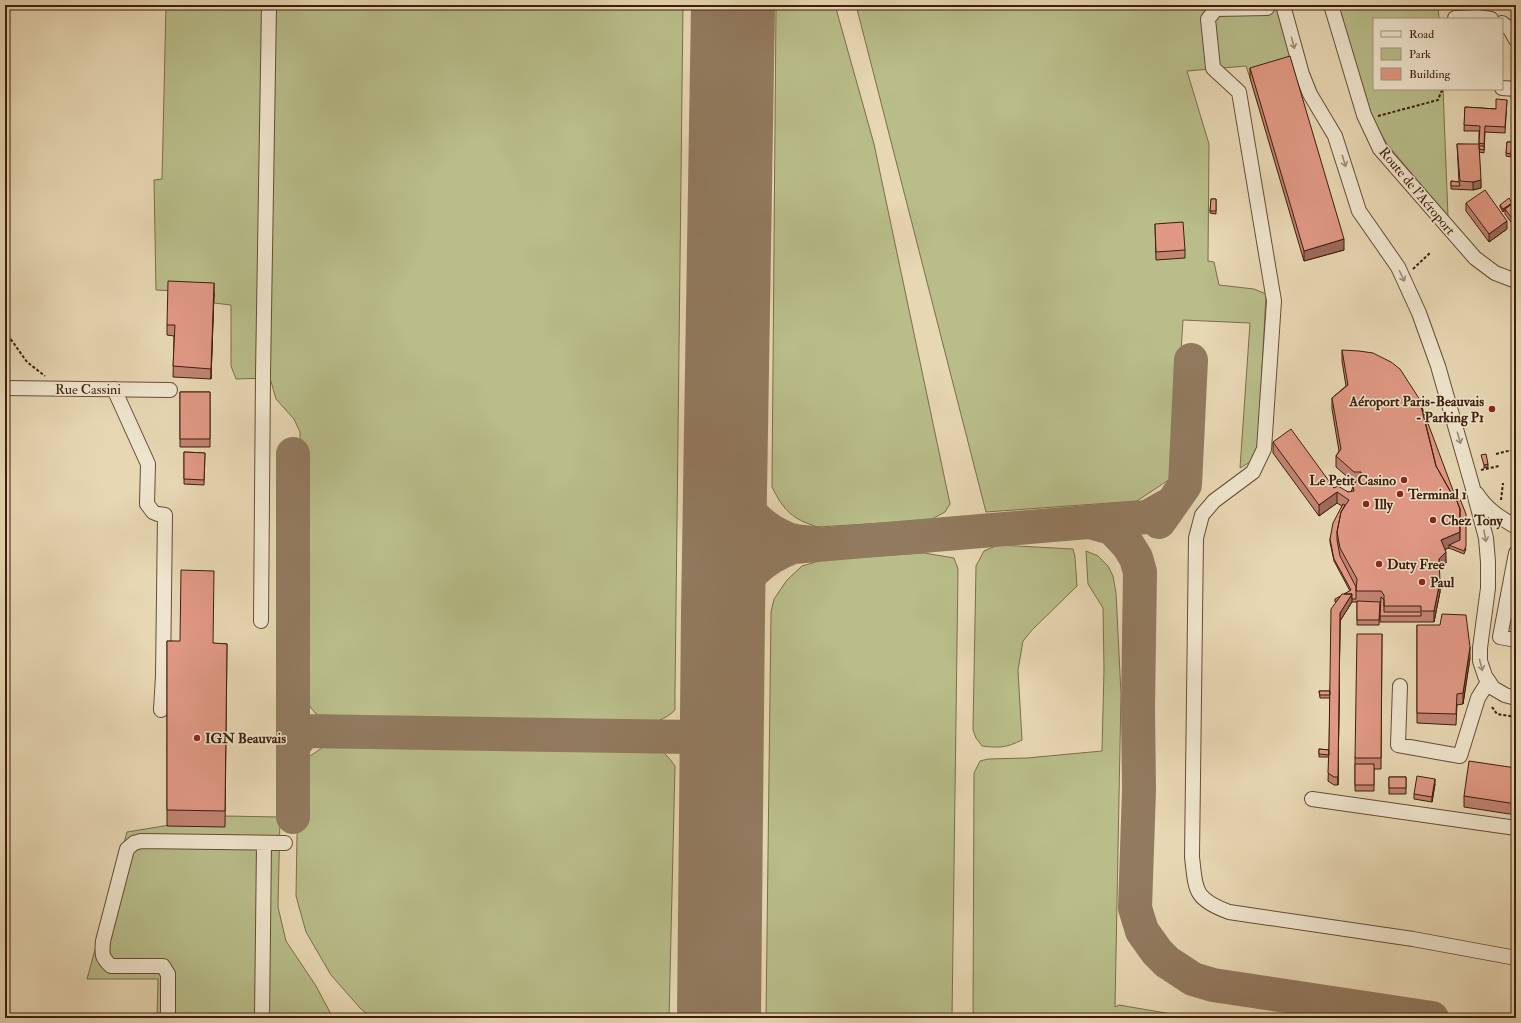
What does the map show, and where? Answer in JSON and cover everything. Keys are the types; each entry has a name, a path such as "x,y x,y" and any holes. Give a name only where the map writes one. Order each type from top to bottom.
{"street":[{"path":"262,621 263,382 269,5"},
{"path":"1266,5 1267,8 1216,9 1208,18 1213,68 1239,92 1274,301 1264,449 1254,472 1214,501 1202,515 1196,538 1192,857 1195,887 1201,898 1213,906 1229,912 1413,938 1516,958"},
{"path":"1283,5 1302,74 1310,94 1335,136 1359,211 1391,256 1403,278 1419,313 1438,366 1483,525 1488,562 1488,598 1479,654 1482,668 1488,682 1499,692 1516,698"},
{"name":"Route de l'Aéroport","path":"1331,5 1364,115 1380,149 1475,258 1495,273 1516,282"},
{"path":"1455,14 1484,18"},
{"path":"1503,24 1510,29 1516,40"},
{"path":"1503,88 1516,89 1516,84"},
{"name":"Rue Cassini","path":"5,388 170,390"},
{"path":"114,389 148,464 147,504 153,512 165,515 163,676 161,710"},
{"path":"1472,485 1484,504 1492,512 1516,527"},
{"path":"1516,553 1500,637 1516,638"},
{"path":"1400,686 1398,745 1460,756 1478,698 1488,682"},
{"path":"1312,799 1516,828"},
{"path":"168,1018 168,974 163,966 111,966 104,960 102,954 103,941 127,849 134,843 141,840 264,844 285,843"},
{"path":"262,1018 264,844"}],"path":[{"path":"1380,121 1378,116 1438,100 1443,90"},
{"path":"1403,278 1431,252"},
{"path":"5,331 27,362 62,389"},
{"path":"1496,454 1516,449"},
{"path":"1478,471 1499,466"},
{"path":"1500,501 1503,484"},
{"path":"1492,708 1494,702"},
{"path":"1487,706 1492,708 1497,714 1516,717"}],"green space":[{"path":"166,5 683,5 675,710 667,716 656,722 642,725 359,723 327,720 315,713 305,700 304,656 301,627 300,432 294,419 276,399 270,378 236,379 231,366 231,305 214,303 214,293 156,290 154,180 162,179"},
{"path":"776,5 835,5 874,144 950,504 945,512 930,520 818,527 802,521 790,513 785,508 772,487"},
{"path":"856,5 1279,5 1297,57 1290,66 1250,78 1246,66 1187,71 1209,144 1208,261 1214,262 1219,285 1254,289 1266,294 1258,445 1252,461 1240,468 1250,323 1183,320 1173,477 1137,501 986,512"},
{"path":"1338,5 1438,5 1439,18 1373,18 1373,90 1443,90 1448,217 1387,144 1371,113 1358,77"},
{"path":"998,545 1073,549 1077,586 1032,630 1023,641 1018,670 1022,740 1011,745 998,747 982,746 976,738 973,730 976,566 984,551"},
{"path":"1086,551 1098,556 1108,566 1113,576 1116,593 1121,694 1115,1007 1119,1005 1195,1018 973,1018 974,773 980,761 988,759 1027,758 1102,751 1104,669 1103,608 1088,584"},
{"path":"924,553 954,558 958,569 952,1018 766,1018 771,612 774,599 787,580 802,566 822,560"},
{"path":"353,742 630,744 651,746 665,754 675,766 669,1018 372,1018 360,1008 331,975 306,932 296,896 297,835 302,817 304,760 325,746"},
{"path":"225,816 280,817 278,907 286,941 316,986 333,1018 157,1018 158,979 87,979 127,832"}],"building":[{"path":"1290,56 1344,239 1304,251 1250,68"},
{"path":"1496,99 1507,100 1505,127 1485,126 1484,144 1479,143 1480,126 1464,125 1465,107 1496,109"},
{"path":"1507,142 1512,142 1511,154 1506,153"},
{"path":"1457,144 1479,144 1481,180 1473,182 1460,181"},
{"path":"1479,146 1484,146 1484,150 1479,149"},
{"path":"1451,181 1459,182 1460,186 1451,186"},
{"path":"1485,190 1507,221 1489,234 1466,203"},
{"path":"1509,198 1512,203 1503,209 1500,205"},
{"path":"1211,199 1216,199 1216,211 1210,211"},
{"path":"1515,202 1516,204 1516,224 1505,209"},
{"path":"1183,222 1185,250 1156,252 1155,224"},
{"path":"168,281 214,283 211,369 173,366 175,325 167,325"},
{"name":"Terminal 1","path":"1342,350 1373,353 1391,362 1400,369 1420,400 1436,466 1453,496 1455,496 1460,509 1460,532 1441,540 1446,552 1439,559 1440,581 1434,611 1421,611 1421,606 1384,606 1384,595 1381,591 1356,591 1357,579 1340,548 1337,532 1341,512 1349,500 1337,492 1319,505 1273,442 1291,429 1334,488 1338,486 1348,492 1354,491 1353,486 1361,475 1361,472 1354,472 1336,456 1341,449 1332,398 1348,385"},
{"path":"180,392 210,392 210,439 180,439"},
{"path":"1420,402 1457,501 1460,499 1466,514 1466,546 1464,551 1449,545 1460,540 1460,509 1455,496 1453,496 1436,466"},
{"path":"184,452 205,453 204,480 184,479"},
{"path":"1486,454 1488,464 1484,465 1481,455"},
{"path":"1343,504 1345,505 1341,512 1337,540 1340,556 1356,587 1356,599 1352,599 1352,594 1344,594 1351,590 1334,559 1330,539 1333,523"},
{"name":"IGN Beauvais","path":"181,570 214,571 213,643 227,644 225,811 167,810 167,641 180,641"},
{"path":"1342,594 1352,594 1340,613 1338,777 1334,777 1328,773 1331,609"},
{"path":"1381,597 1384,600 1384,612 1421,612 1421,616 1380,616"},
{"path":"1357,601 1380,602 1379,620 1357,620"},
{"path":"1442,614 1466,615 1470,647 1463,693 1457,694 1456,714 1417,713 1417,625 1440,625"},
{"path":"1357,634 1382,634 1381,758 1355,758"},
{"path":"1319,691 1330,691 1330,695 1320,695"},
{"path":"1319,749 1329,750 1329,755 1319,754"},
{"path":"1469,761 1516,768 1516,804 1464,796"},
{"path":"1355,764 1374,764 1374,785 1355,785"},
{"path":"1417,776 1435,779 1432,797 1414,794"},
{"path":"1389,777 1406,777 1406,788 1389,788"}],"taxiway":[{"path":"1159,522 1185,485 1191,360"},
{"path":"293,454 293,817"},
{"path":"725,462 735,487 747,508 755,518 764,526 788,539 816,543"},
{"path":"723,613 737,591 752,573 769,559 793,547 1147,517 1172,503"},
{"path":"1090,522 1112,528 1128,545 1136,558 1140,572 1138,708 1139,790 1135,908 1142,931 1157,952 1167,962 1193,979 1213,985 1432,1018"},
{"path":"692,737 705,731 723,715"},
{"path":"293,746 305,731 692,737 706,743 721,762"}],"runway":[{"path":"719,1018 723,613 733,5"}],"place":[{"name":"Aéroport Paris-Beauvais - Parking P1","path":"1492,409"},
{"name":"Le Petit Casino","path":"1404,480"},
{"name":"Terminal 1","path":"1400,494"},
{"name":"Illy","path":"1366,504"},
{"name":"Chez Tony","path":"1433,520"},
{"name":"Duty Free","path":"1379,564"},
{"name":"Paul","path":"1422,582"},
{"name":"IGN Beauvais","path":"197,738"}]}
